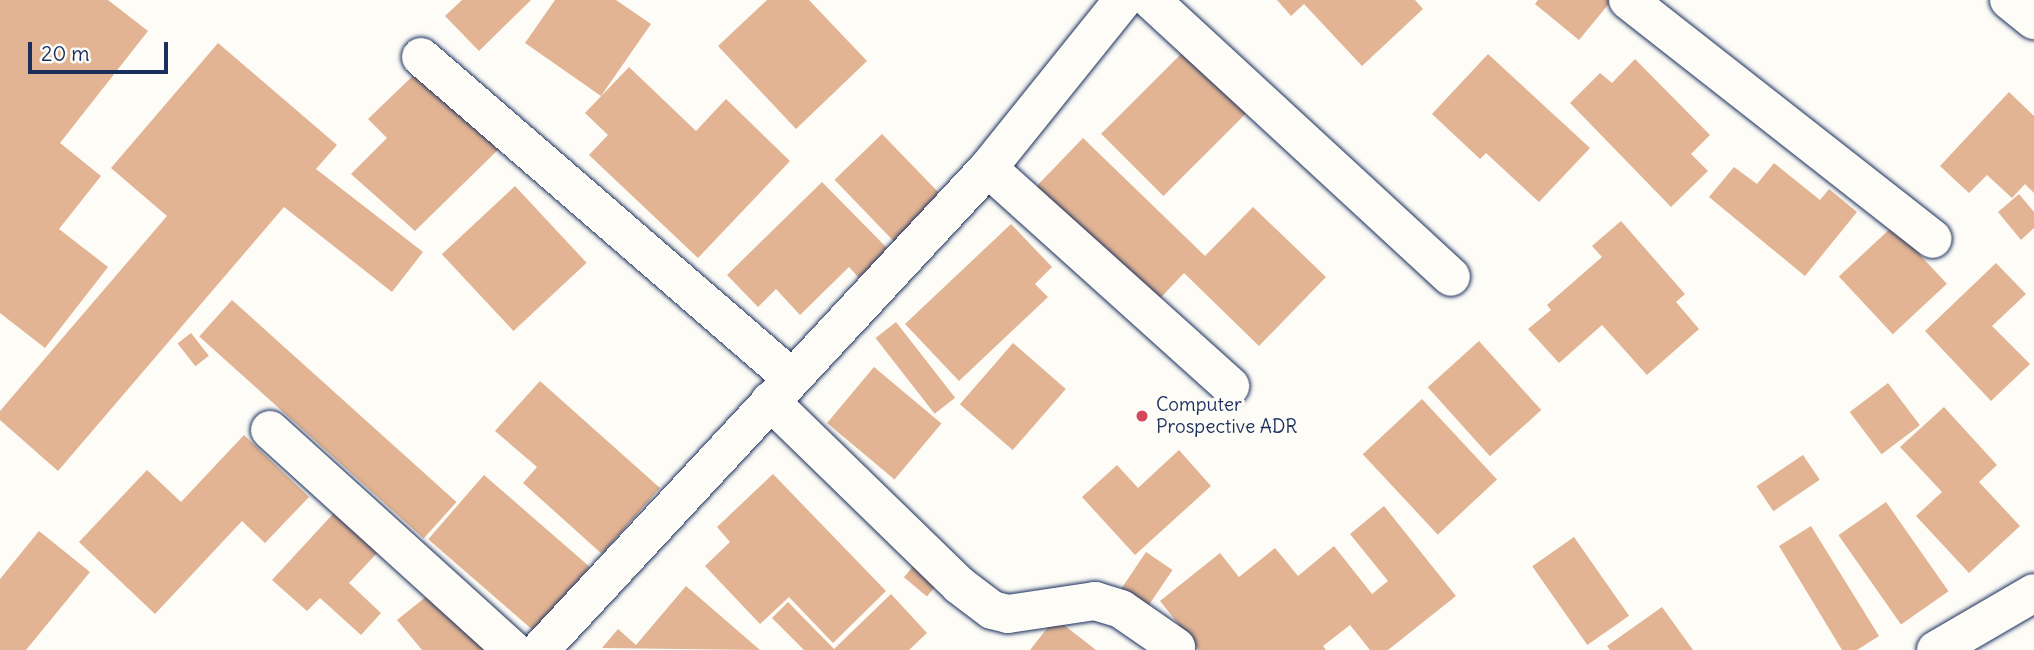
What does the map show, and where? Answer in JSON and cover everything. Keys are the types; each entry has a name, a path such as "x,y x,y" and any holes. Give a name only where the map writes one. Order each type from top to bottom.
{"street":[{"path":"540,650 988,168 1123,0"},
{"path":"1151,0 1451,277"},
{"path":"1628,0 1933,239"},
{"path":"2009,0 2034,20"},
{"path":"421,57 780,390 959,585 992,610 1008,614 1095,601 1121,609 1176,647"},
{"path":"988,168 1230,386"},
{"path":"270,430 513,650"},
{"path":"1936,650 2034,593"}],"building":[{"path":"0,0 108,0 148,31 60,143 101,176 59,229 108,267 45,348 0,313"},
{"path":"462,0 531,0 479,51 445,16"},
{"path":"555,0 616,0 651,24 601,96 525,43"},
{"path":"767,0 809,0 867,61 796,129 718,46"},
{"path":"1277,0 1415,0 1423,9 1362,66 1304,4 1291,16"},
{"path":"1538,0 1612,0 1579,40 1535,4"},
{"path":"218,43 337,145 316,169 423,252 392,292 284,207 58,471 0,420 0,411 167,216 111,168"},
{"path":"1186,49 1248,111 1163,196 1101,134"},
{"path":"1488,54 1590,148 1539,202 1486,153 1480,159 1432,114"},
{"path":"1635,59 1710,135 1691,154 1708,171 1671,207 1570,103 1600,73 1612,83"},
{"path":"422,67 506,142 415,231 351,174 387,138 368,119"},
{"path":"629,67 696,131 726,99 790,161 698,258 589,155 608,135 585,113"},
{"path":"2009,92 2034,116 2034,193 2025,184 2012,198 1987,175 1969,193 1940,166"},
{"path":"882,134 942,196 894,242 835,180"},
{"path":"1083,138 1205,256 1253,207 1326,277 1259,346 1184,273 1151,308 1031,192"},
{"path":"1774,163 1820,200 1829,189 1857,212 1805,276 1709,197 1734,167 1757,184"},
{"path":"822,182 888,249 859,278 849,267 800,315 776,289 758,307 727,275"},
{"path":"515,186 587,263 513,331 442,254"},
{"path":"2019,194 2034,212 2034,228 2021,240 1998,212"},
{"path":"1621,221 1685,294 1676,302 1699,329 1647,375 1602,325 1559,363 1528,329 1551,310 1547,305 1602,257 1592,246"},
{"path":"1011,224 1052,267 1035,284 1048,297 959,381 905,324"},
{"path":"1893,226 1947,284 1893,334 1839,276"},
{"path":"1996,263 2026,294 1992,326 2030,364 1991,401 1925,331"},
{"path":"232,300 456,502 424,538 199,336"},
{"path":"896,322 955,398 935,414 876,338"},
{"path":"191,333 209,356 195,366 178,343"},
{"path":"1479,341 1541,410 1490,456 1428,387"},
{"path":"1013,343 1066,389 1013,450 960,404"},
{"path":"874,367 941,424 894,479 827,423"},
{"path":"540,381 660,488 602,554 523,483 537,467 495,431"},
{"path":"1888,383 1920,425 1882,454 1850,412"},
{"path":"1422,399 1497,479 1438,535 1363,454"},
{"path":"1944,407 1997,465 1979,482 2020,526 1969,573 1916,516 1942,492 1900,447"},
{"path":"244,435 309,497 265,543 242,521 155,614 79,542 147,470 181,502"},
{"path":"1179,450 1211,486 1135,555 1082,497 1117,465 1138,488"},
{"path":"1803,455 1820,480 1773,511 1757,486"},
{"path":"773,474 886,591 833,643 789,597 760,624 705,566 730,542 717,527"},
{"path":"484,475 590,567 534,631 428,539"},
{"path":"344,502 379,551 349,583 381,613 361,635 320,598 307,611 272,580"},
{"path":"1886,502 1949,591 1901,625 1838,535"},
{"path":"1384,506 1456,596 1388,650 1370,650 1350,625 1323,646 1326,650 1199,650 1160,601 1220,553 1239,577 1275,548 1298,576 1334,546 1372,594 1388,581 1350,534"},
{"path":"1811,526 1879,636 1857,650 1842,650 1779,546"},
{"path":"39,531 90,572 26,650 0,650 0,579"},
{"path":"1574,537 1629,616 1587,645 1532,566"},
{"path":"1146,552 1173,570 1143,614 1116,596"},
{"path":"920,558 943,577 927,596 904,577"},
{"path":"442,584 496,650 422,650 397,620"},
{"path":"686,586 760,650 602,648 618,629 636,645"},
{"path":"891,594 927,633 909,650 804,650 772,618 788,602 834,649"},
{"path":"1662,607 1693,650 1610,650 1607,646"},
{"path":"1055,618 1096,650 1030,650"}],"place":[{"name":"Computer Prospective ADR","path":"1142,416"}]}
